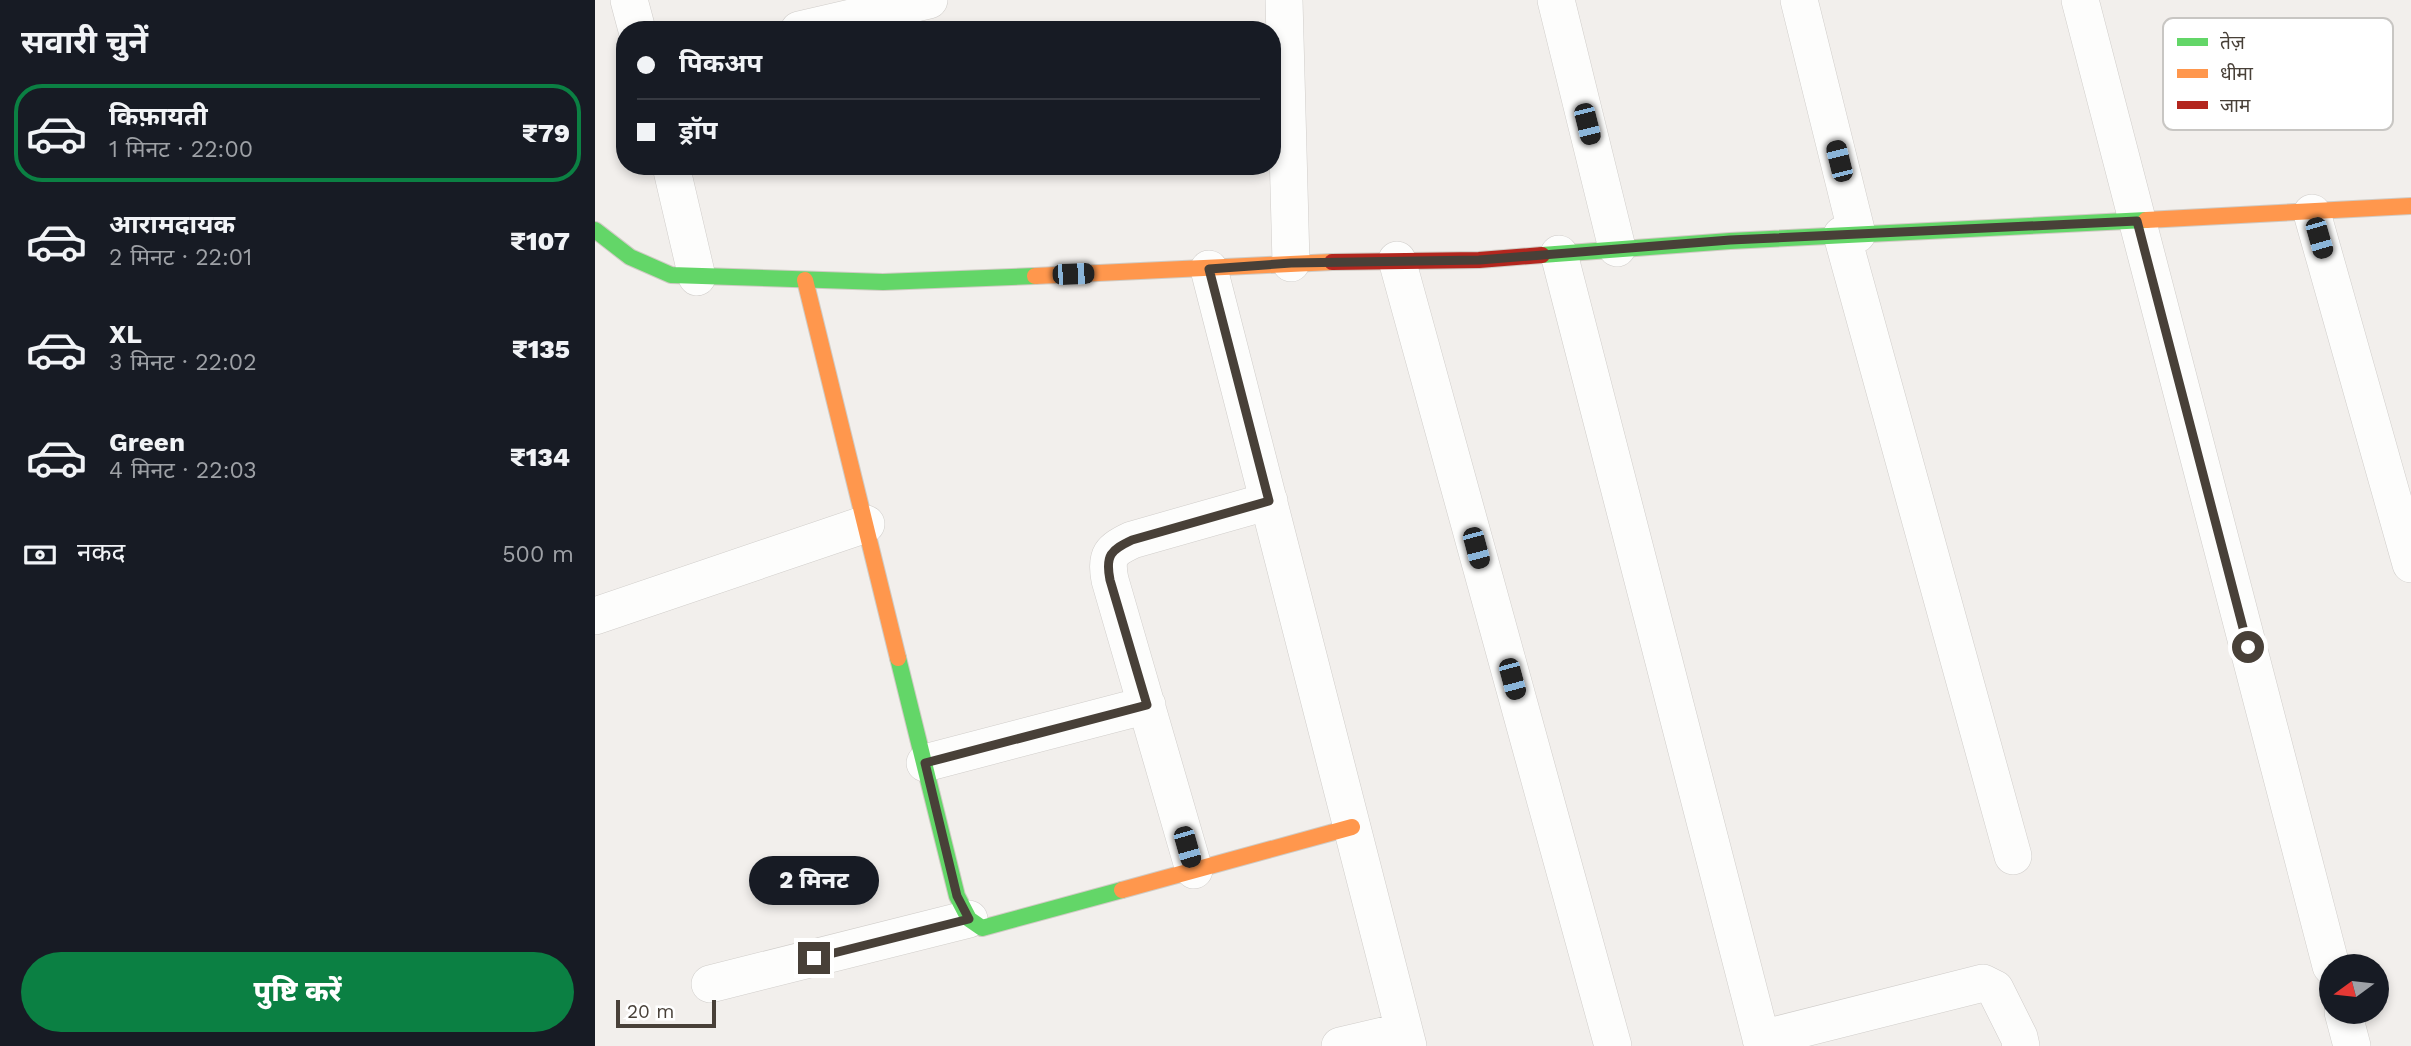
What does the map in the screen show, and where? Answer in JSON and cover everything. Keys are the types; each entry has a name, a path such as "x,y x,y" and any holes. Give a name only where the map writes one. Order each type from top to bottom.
{"street":[{"path":"629,0 635,21"},
{"path":"838,21 929,0"},
{"path":"1283,0 1291,263"},
{"path":"1556,0 1617,248"},
{"path":"1799,0 1849,234 2013,856"},
{"path":"2080,0 2328,954"},
{"path":"673,175 697,277"},
{"path":"595,230 626,256 646,267 671,275 883,282 1209,269 1291,263 1479,260 1617,248 1849,234 2411,206"},
{"path":"2312,213 2411,564"},
{"path":"1559,254 1762,1042 1983,983 1995,989 2021,1046"},
{"path":"1397,260 1612,1046"},
{"path":"1209,269 1406,1038 1340,1046"},
{"path":"805,280 957,896 969,919 982,928 1352,827"},
{"path":"1194,870 1110,580 1107,567 1109,557 1115,548 1132,540 1269,501"},
{"path":"595,616 866,524"},
{"path":"925,763 1147,705"},
{"path":"711,984 969,919"},
{"path":"2346,1024 2352,1046"}],"traffic: fast":[{"path":"1542,255 1730,241 2146,220"},
{"path":"595,230 630,257 671,275 883,282 1035,276"},
{"path":"898,658 957,896 969,919 982,928 1122,890"}],"traffic: slow":[{"path":"2146,220 2411,206"},
{"path":"1035,276 1332,262"},
{"path":"805,280 898,658"},
{"path":"1122,890 1352,827"}],"traffic: jam":[{"path":"1332,262 1479,260 1542,255"}],"route":[{"path":"814,958 969,919 957,896 925,763 1147,705 1110,580 1107,567 1109,557 1115,548 1132,540 1269,501 1209,269 1291,263 1479,260 1730,240 2137,221 2248,647"}]}
